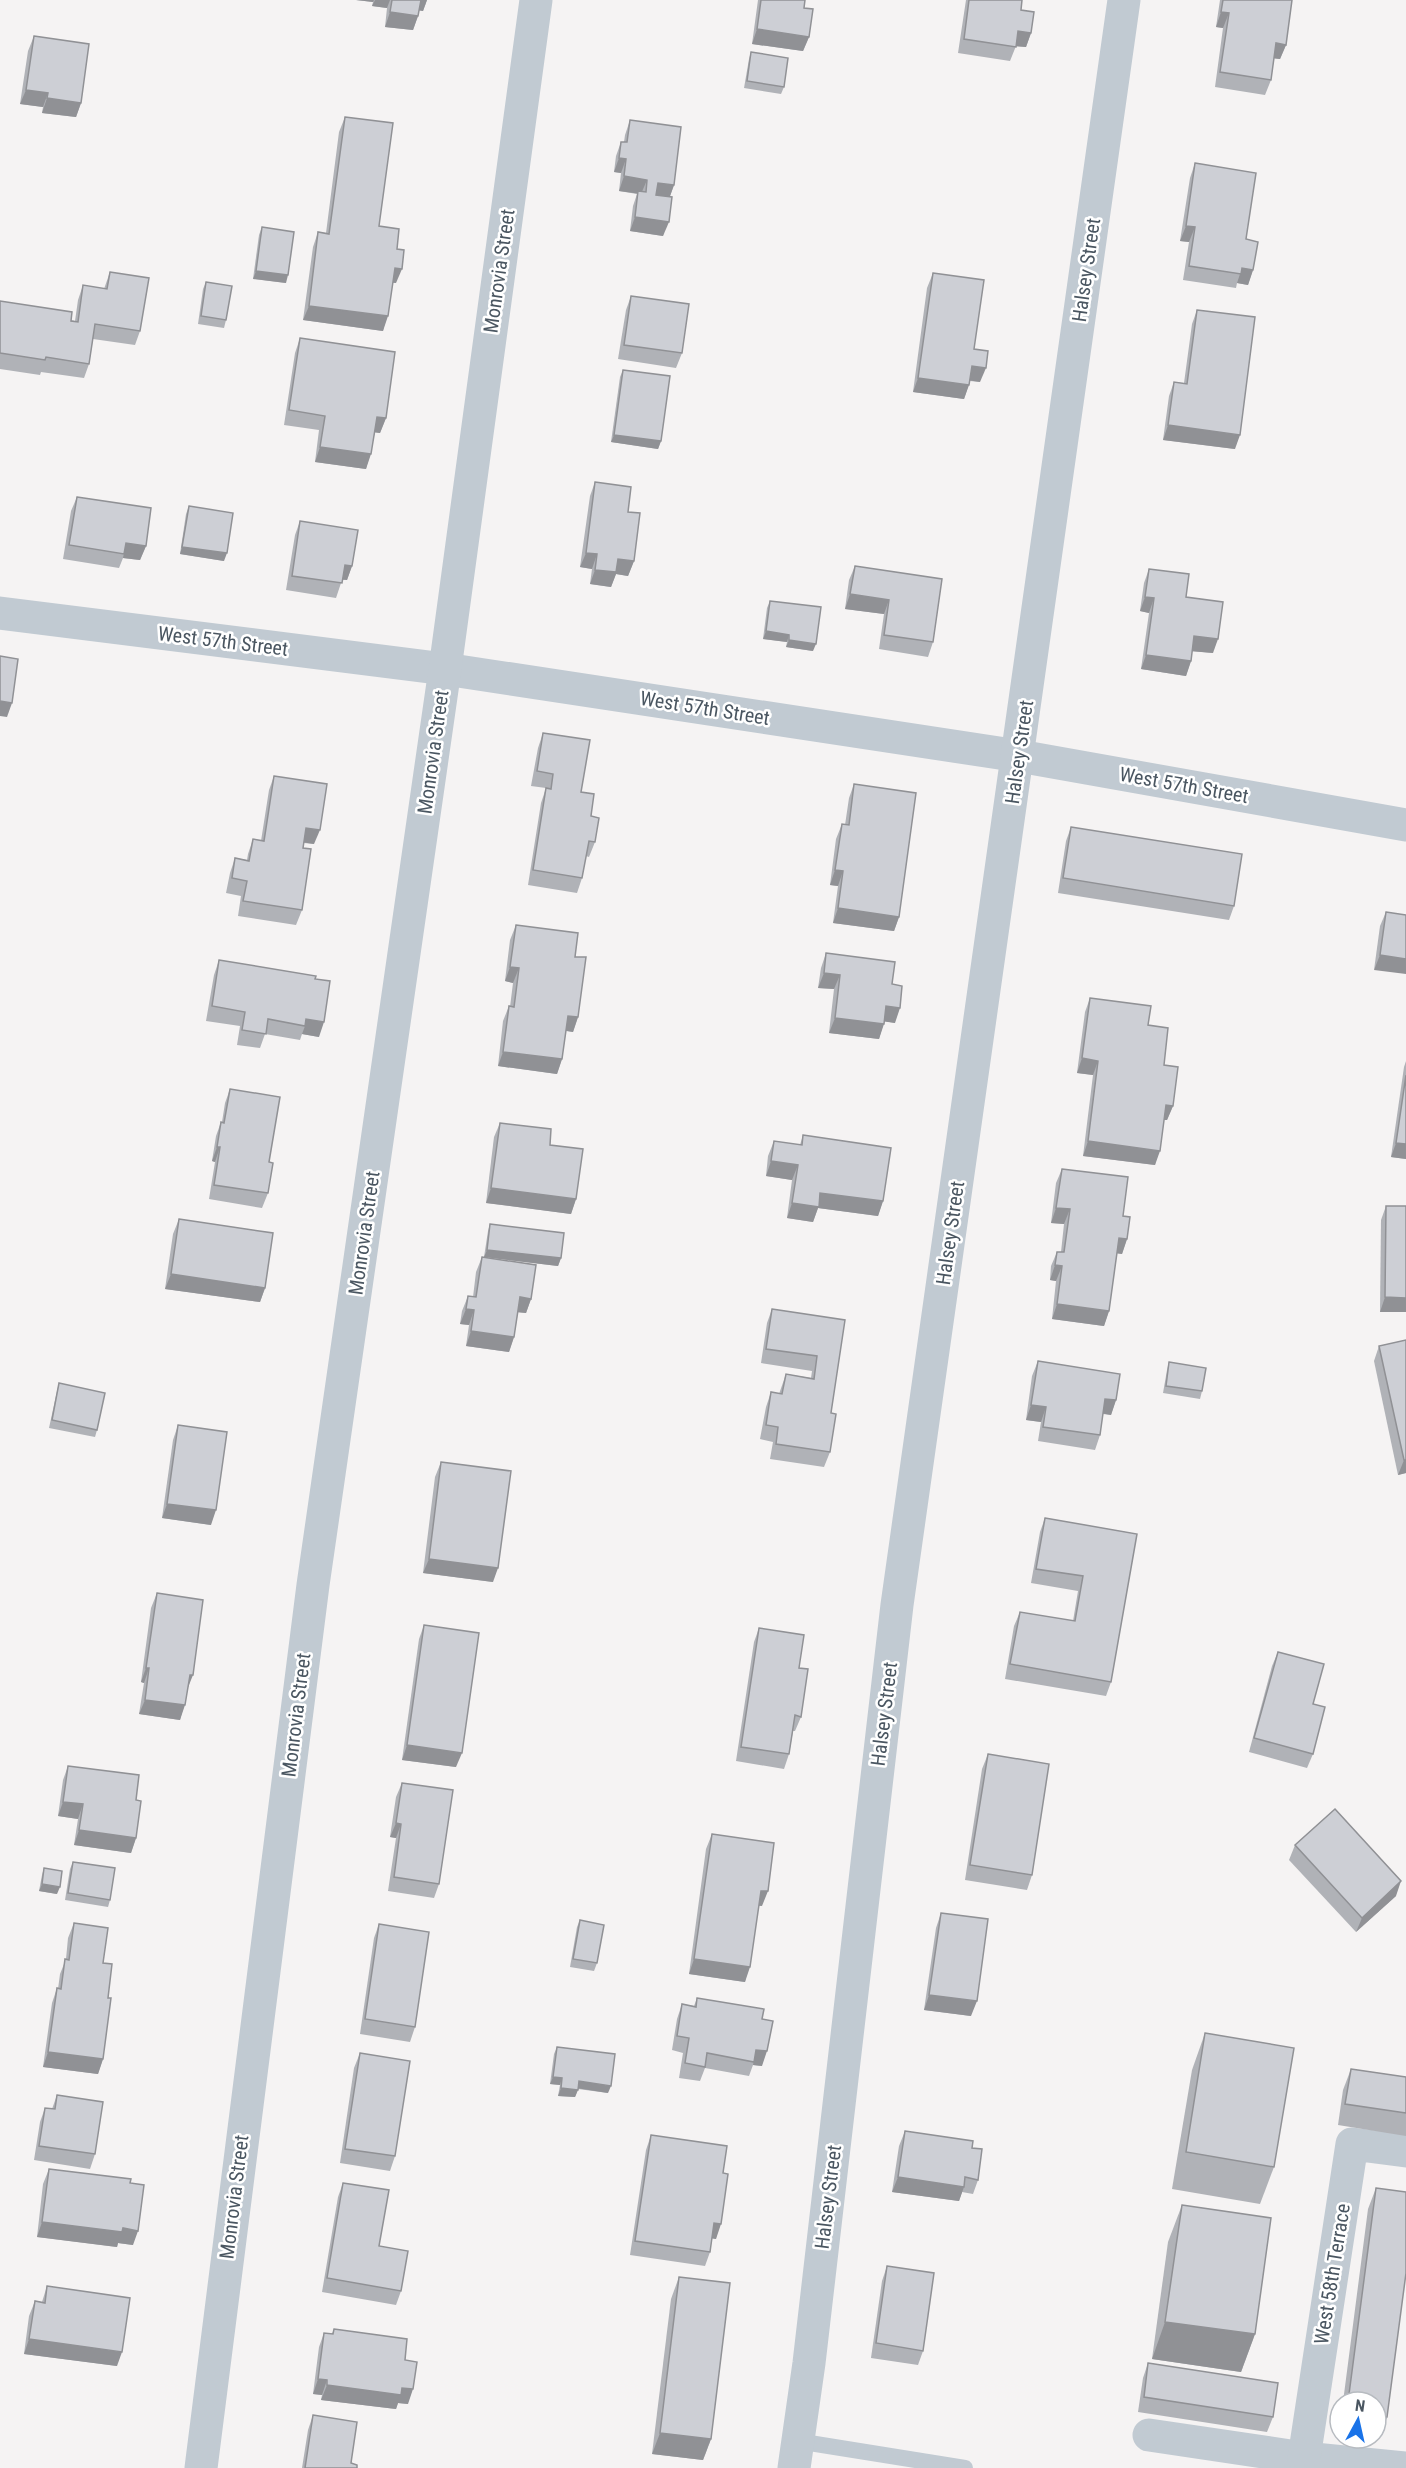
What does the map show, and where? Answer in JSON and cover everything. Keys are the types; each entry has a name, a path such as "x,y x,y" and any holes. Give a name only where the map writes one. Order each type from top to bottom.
{"street":[{"name":"Monrovia Street","path":"201,2468 313,1586 446,669 536,0"},
{"name":"Halsey Street","path":"796,2454 809,2363 897,1605 1019,756 1124,0"},
{"name":"West 57th Street","path":"0,613 446,669 1019,756 1406,825"},
{"name":"West 58th Terrace","path":"1304,2458 1352,2144 1406,2151"},
{"path":"1149,2435 1304,2458 1406,2468"}],"lane":[{"path":"796,2454 965,2468"}],"building":[{"path":"392,0 421,0 418,16 390,12"},
{"path":"761,0 805,0 804,8 813,9 809,37 757,29"},
{"path":"969,0 1022,0 1021,10 1034,12 1031,33 1018,31 1016,47 964,39"},
{"path":"1223,0 1292,0 1286,45 1276,43 1271,80 1220,72 1229,13 1221,12"},
{"path":"34,36 89,44 81,103 47,98 48,93 26,90"},
{"path":"751,52 788,58 784,87 747,81"},
{"path":"345,117 393,123 379,226 399,229 397,249 404,250 402,269 395,268 388,316 309,306 318,232 329,234"},
{"path":"630,120 681,127 674,185 658,183 656,195 672,197 669,222 635,217 638,191 646,192 647,180 624,176 626,159 619,158 621,142 627,142"},
{"path":"1195,163 1256,173 1246,239 1258,242 1253,270 1242,268 1241,274 1189,266 1195,227 1186,226"},
{"path":"262,227 294,232 288,275 256,271"},
{"path":"110,272 149,278 140,331 95,324 89,364 0,353 0,301 72,312 71,321 78,322 83,285 107,289"},
{"path":"933,273 984,280 974,349 988,351 986,368 972,366 969,385 918,378"},
{"path":"206,282 232,286 226,320 201,316"},
{"path":"631,296 689,304 682,353 624,345"},
{"path":"1197,310 1255,317 1240,435 1168,425 1174,382 1187,384"},
{"path":"300,338 395,352 386,418 377,417 371,454 320,447 325,416 289,410"},
{"path":"623,370 670,376 661,441 614,435"},
{"path":"595,482 631,487 628,512 640,513 634,561 618,559 616,572 595,570 597,554 586,553"},
{"path":"77,497 151,508 146,546 126,543 124,554 69,545"},
{"path":"189,506 233,513 227,553 182,547"},
{"path":"300,521 358,530 352,566 345,565 342,583 292,576"},
{"path":"855,566 942,579 933,642 884,635 889,600 850,594"},
{"path":"1149,569 1189,574 1186,597 1223,602 1218,639 1194,636 1191,661 1146,655 1154,598 1145,597"},
{"path":"770,601 821,607 816,644 789,640 789,635 766,631"},
{"path":"0,656 18,659 12,703 0,701"},
{"path":"543,733 590,740 581,792 594,794 591,816 599,818 595,842 589,841 582,878 533,870 546,788 551,789 553,774 537,771"},
{"path":"274,776 327,784 320,830 306,828 303,848 311,849 302,910 243,901 247,881 232,878 235,858 249,861 253,839 264,841"},
{"path":"854,784 916,793 899,917 838,908 843,871 835,870 842,824 849,825"},
{"path":"1071,827 1242,854 1234,906 1063,878"},
{"path":"1386,912 1406,915 1406,959 1380,955"},
{"path":"516,925 578,933 575,957 586,957 578,1017 568,1016 562,1059 503,1052 509,1006 514,1007 519,968 510,967"},
{"path":"826,953 895,962 892,984 902,986 900,1008 886,1006 884,1024 835,1018 840,975 824,973"},
{"path":"219,960 316,976 315,979 330,981 324,1022 306,1019 305,1026 268,1019 266,1034 242,1030 245,1012 212,1006"},
{"path":"1090,998 1151,1006 1148,1025 1168,1028 1164,1065 1178,1067 1173,1106 1166,1105 1160,1151 1088,1141 1098,1061 1082,1058"},
{"path":"1406,1075 1406,1144 1396,1143"},
{"path":"230,1089 280,1097 269,1162 273,1163 268,1193 214,1185 221,1122 224,1123"},
{"path":"500,1123 551,1129 550,1145 583,1149 576,1199 491,1188"},
{"path":"803,1135 891,1148 883,1201 820,1193 819,1207 792,1203 798,1165 771,1161 774,1141 802,1145"},
{"path":"1062,1169 1128,1177 1123,1216 1130,1217 1127,1239 1119,1238 1109,1311 1057,1304 1062,1266 1055,1265 1057,1252 1064,1252 1070,1209 1056,1208"},
{"path":"1386,1206 1406,1206 1406,1298 1385,1297"},
{"path":"179,1219 273,1233 265,1288 171,1274"},
{"path":"490,1224 564,1233 561,1258 487,1250"},
{"path":"482,1257 536,1265 531,1299 520,1297 514,1337 471,1331 474,1310 466,1309 468,1296 476,1297"},
{"path":"772,1309 845,1320 831,1413 836,1414 830,1452 776,1444 778,1427 766,1425 771,1392 782,1394 786,1374 814,1379 817,1356 766,1349"},
{"path":"1406,1340 1406,1460 1404,1460 1379,1346"},
{"path":"1038,1361 1120,1374 1116,1400 1105,1399 1100,1435 1043,1427 1046,1407 1031,1405"},
{"path":"1169,1362 1206,1368 1202,1391 1166,1386"},
{"path":"59,1383 105,1393 97,1430 52,1420"},
{"path":"178,1425 227,1432 216,1510 167,1504"},
{"path":"441,1462 511,1471 498,1568 429,1559"},
{"path":"1045,1518 1137,1534 1111,1682 1010,1664 1020,1612 1075,1621 1083,1576 1036,1569"},
{"path":"157,1593 203,1600 193,1675 190,1675 185,1705 145,1700 149,1668 146,1668"},
{"path":"424,1625 479,1633 462,1753 407,1745"},
{"path":"759,1628 804,1635 799,1668 808,1669 801,1717 795,1715 789,1754 741,1747"},
{"path":"1278,1652 1324,1664 1313,1704 1325,1707 1313,1754 1254,1738"},
{"path":"988,1754 1049,1764 1032,1875 970,1865"},
{"path":"68,1766 139,1775 136,1800 141,1801 136,1838 79,1830 83,1804 63,1802"},
{"path":"402,1783 453,1790 439,1884 394,1877 401,1824 396,1823"},
{"path":"1335,1809 1401,1881 1362,1918 1295,1845"},
{"path":"712,1834 774,1843 768,1891 761,1891 750,1967 694,1959"},
{"path":"73,1862 115,1868 110,1900 68,1893"},
{"path":"44,1868 62,1871 60,1887 42,1884"},
{"path":"941,1913 988,1919 977,2001 929,1995"},
{"path":"580,1920 604,1925 597,1963 573,1959"},
{"path":"74,1923 108,1928 103,1963 112,1964 108,1998 111,1998 103,2059 48,2052 57,1988 61,1989 65,1959 69,1960"},
{"path":"379,1924 429,1932 415,2027 365,2019"},
{"path":"697,1998 764,2009 762,2019 773,2021 767,2051 756,2050 754,2062 707,2053 705,2067 685,2063 689,2038 677,2036 682,2004 696,2007"},
{"path":"1205,2033 1294,2048 1274,2167 1186,2152"},
{"path":"557,2047 615,2054 611,2086 579,2081 578,2090 561,2088 562,2078 553,2077"},
{"path":"360,2053 410,2061 395,2156 345,2149"},
{"path":"1351,2069 1406,2077 1406,2113 1345,2104"},
{"path":"57,2095 103,2102 95,2154 39,2146 45,2108 55,2109"},
{"path":"905,2131 973,2141 972,2148 982,2149 978,2180 965,2177 964,2187 898,2177"},
{"path":"651,2135 727,2146 723,2173 728,2174 721,2224 714,2223 710,2252 635,2241"},
{"path":"49,2169 131,2179 130,2183 144,2185 138,2231 123,2228 122,2232 42,2222"},
{"path":"343,2183 389,2190 379,2246 408,2251 401,2291 327,2278"},
{"path":"1376,2188 1406,2192 1406,2273 1388,2409 1388,2390 1350,2390"},
{"path":"1182,2205 1271,2218 1255,2334 1165,2322"},
{"path":"887,2266 934,2273 923,2351 876,2343"},
{"path":"679,2277 730,2283 711,2439 660,2433"},
{"path":"47,2286 130,2298 122,2352 29,2339 35,2301 45,2303"},
{"path":"334,2329 407,2339 405,2360 417,2362 413,2389 402,2388 401,2395 327,2385 327,2380 318,2379 324,2333 333,2334"},
{"path":"1148,2363 1278,2383 1273,2417 1144,2397"},
{"path":"313,2415 357,2422 351,2463 357,2465 357,2468 305,2468"}]}
